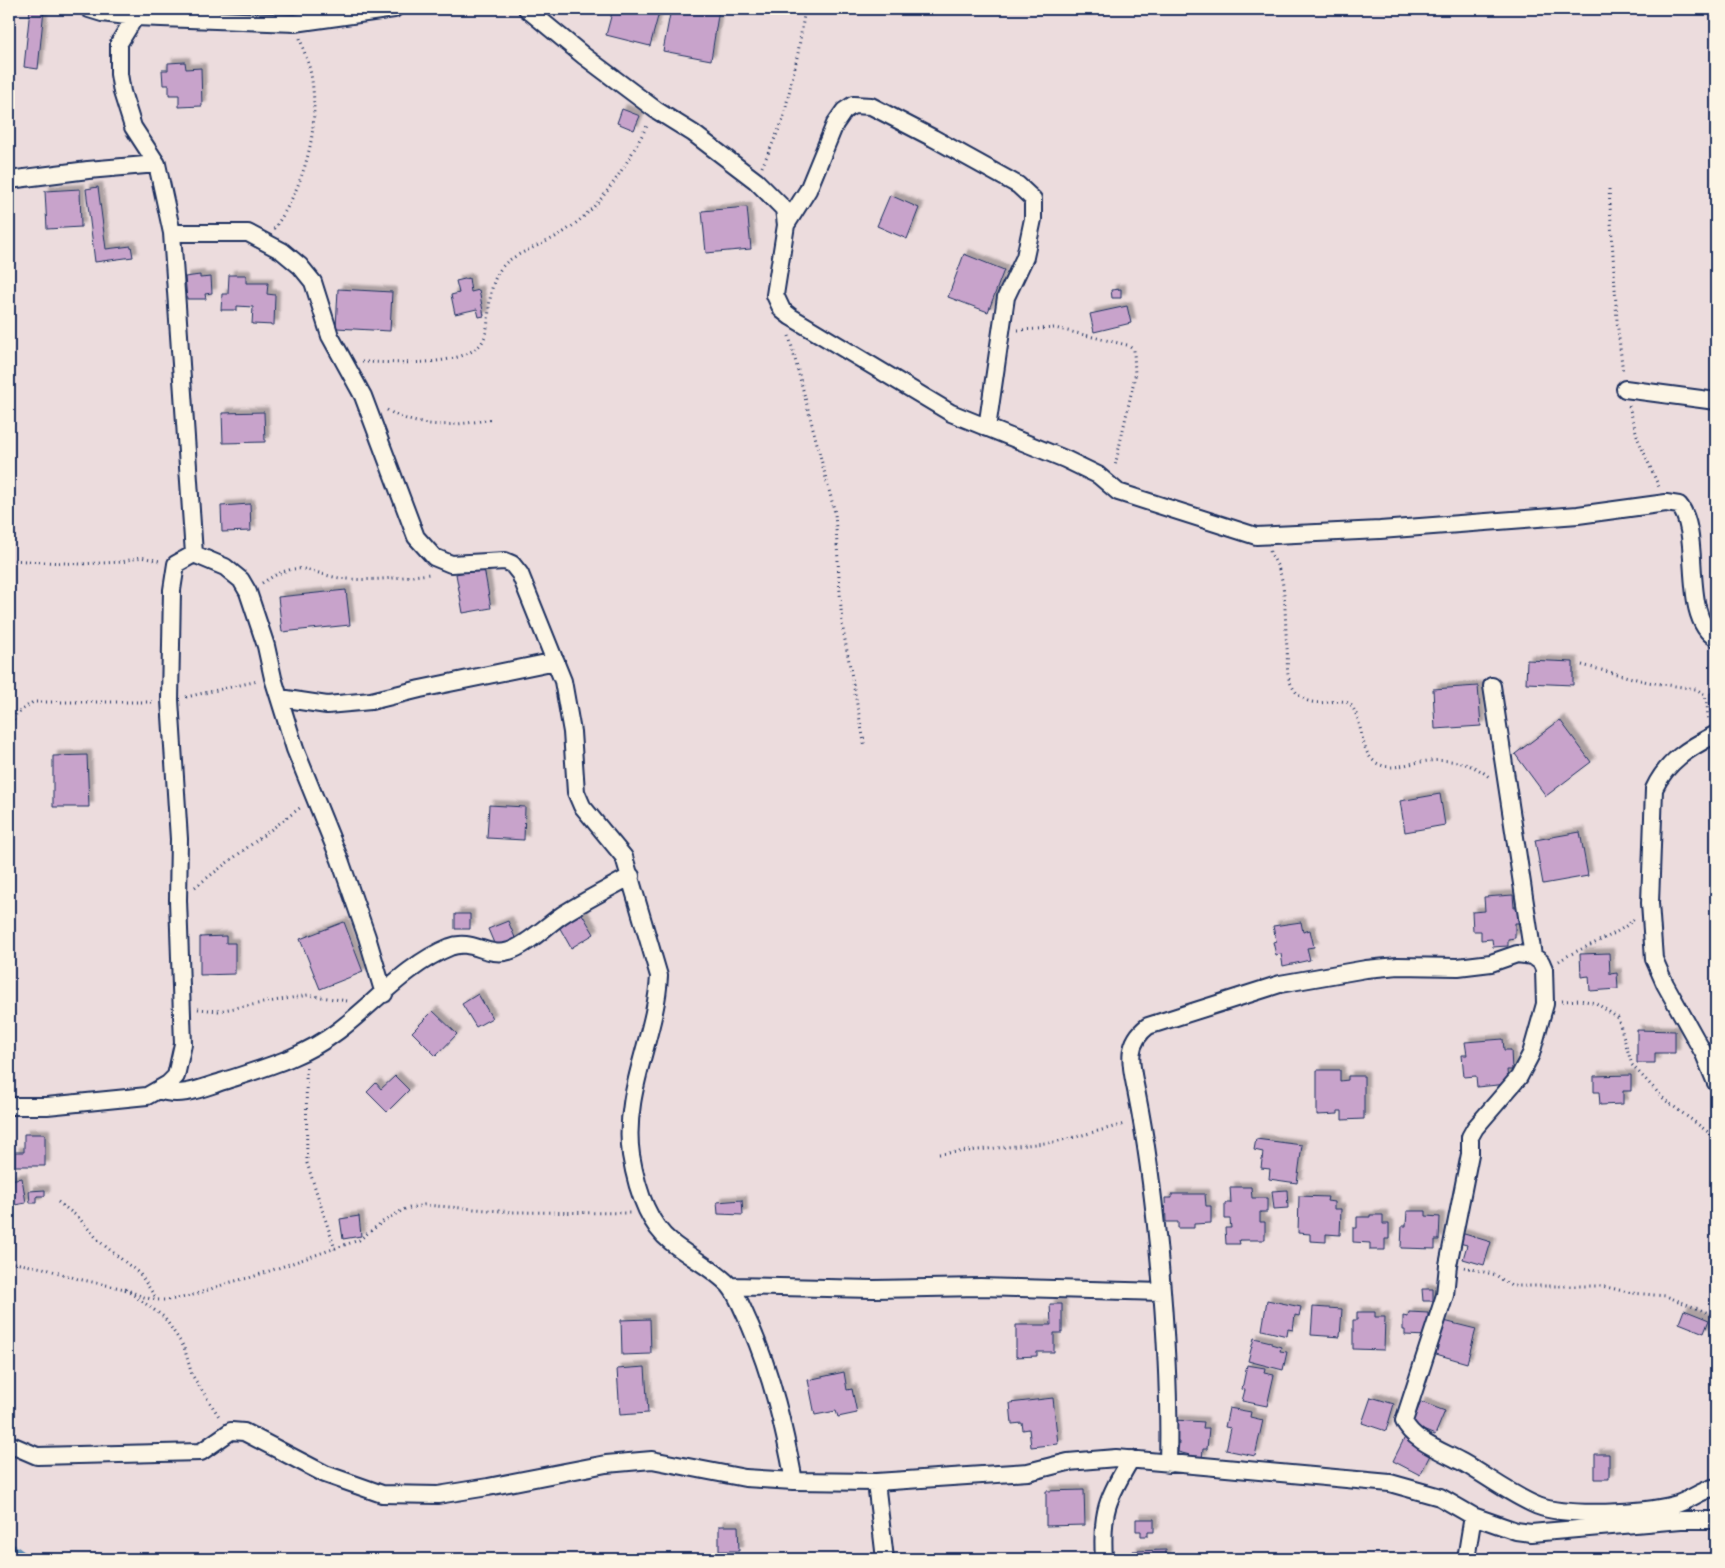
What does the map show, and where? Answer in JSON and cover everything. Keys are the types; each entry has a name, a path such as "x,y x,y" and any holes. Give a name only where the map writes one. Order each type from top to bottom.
{"street":[{"path":"89,9 135,18 295,23 394,9"},
{"path":"527,9 584,56 656,110 693,133 756,181 784,209 786,225 775,295 782,310 791,318 951,413 1066,459 1098,475 1118,492 1256,536 1380,530 1578,515 1666,503 1679,505 1686,518 1694,588 1701,619 1711,635 1716,638"},
{"path":"135,18 119,43 119,74 122,92 133,127 157,164 172,233 194,554"},
{"path":"786,225 808,190 835,124 844,111 853,105 871,106 1018,185 1033,199 1033,219 1025,256 1006,297 987,428"},
{"path":"9,180 157,164"},
{"path":"172,233 248,233 282,251 300,266 313,282 330,336 363,396 416,537 434,557 451,564 496,560 512,564 520,574 563,681 572,732 576,792 582,806 624,856 631,876 641,921 659,976 658,995 638,1074 630,1118 631,1154 648,1213 654,1224 670,1242 730,1286 767,1366 783,1422 794,1481"},
{"path":"1625,389 1716,401"},
{"path":"9,1106 47,1106 146,1096 158,1090 176,1076 181,1059 182,1008 178,900 179,839 170,700 172,590 176,564 194,554"},
{"path":"194,554 225,567 241,580 248,592 266,646 273,678 295,749 316,795 367,937 384,994"},
{"path":"280,698 328,705 371,701 420,688 556,661"},
{"path":"1492,686 1510,796 1532,956"},
{"path":"1712,737 1674,760 1662,773 1654,790 1650,903 1654,959 1665,984 1704,1054 1716,1083"},
{"path":"158,1090 182,1094 306,1053 337,1032 410,971 449,947 471,944 499,953 517,948 562,915 631,876"},
{"path":"1168,1464 1170,1398 1162,1292 1146,1139 1130,1051 1139,1033 1148,1026 1280,984 1366,969 1398,966 1458,967 1491,963 1517,954 1532,956 1541,962 1544,969 1545,1004 1531,1054 1519,1077 1475,1128 1470,1137 1470,1154 1448,1265 1445,1295 1422,1370 1404,1413 1406,1428 1422,1440 1519,1497 1550,1509 1566,1512 1647,1510 1675,1504 1716,1487"},
{"path":"730,1286 874,1289 980,1287 1162,1292"},
{"path":"9,1444 37,1456 202,1452 231,1431 244,1432 325,1474 382,1494 438,1495 606,1464 652,1460 745,1478 794,1481 876,1482 1028,1472 1068,1462 1116,1458 1390,1483 1440,1496 1473,1516 1516,1531 1531,1533 1680,1520 1716,1520"},
{"path":"1104,1559 1102,1527 1106,1507 1114,1488 1131,1459"},
{"path":"876,1482 885,1559"},
{"path":"1466,1559 1473,1516"}],"path":[{"path":"756,181 783,120 798,54 805,9"},
{"path":"266,242 289,207 300,182 313,129 311,75 295,23"},
{"path":"344,362 422,363 463,354 480,344 485,332 490,290 495,278 506,263 575,225 602,199 626,166 656,110"},
{"path":"1609,189 1617,321 1625,389 1638,440 1666,503"},
{"path":"782,310 835,513 842,624 865,747"},
{"path":"1001,330 1055,328 1127,345 1134,350 1135,376 1115,465 1118,492"},
{"path":"363,396 392,413 421,423 446,426 493,419"},
{"path":"1256,536 1267,546 1281,576 1289,681 1300,696 1313,704 1336,701 1348,702 1353,708 1362,731 1365,752 1376,762 1391,767 1423,761 1451,761 1466,764 1485,774 1510,796"},
{"path":"9,560 81,564 122,562 141,557 176,564"},
{"path":"248,592 282,571 300,568 347,579 375,579 438,572 451,564"},
{"path":"1582,665 1648,682 1696,688 1704,694 1707,701 1712,737"},
{"path":"9,734 16,714 33,702 170,700 273,678"},
{"path":"178,900 262,839 316,795"},
{"path":"1544,969 1629,924 1650,903"},
{"path":"182,1008 218,1011 308,995 370,1005"},
{"path":"1545,1004 1580,1000 1596,1003 1618,1018 1632,1065 1665,1100 1716,1138"},
{"path":"306,1053 307,1163 311,1182 335,1249"},
{"path":"939,1154 1055,1142 1142,1118"},
{"path":"58,1202 78,1217 100,1242 140,1274 156,1299"},
{"path":"9,1262 43,1268 78,1279 125,1289 147,1298 172,1300 208,1291 233,1280 249,1278 359,1240 385,1220 405,1209 424,1205 578,1214 648,1213"},
{"path":"1448,1265 1474,1268 1496,1275 1511,1286 1602,1286 1632,1294 1666,1296 1716,1316"},
{"path":"125,1289 164,1317 184,1347 192,1375 212,1408 231,1431"}],"building":[{"path":"30,9 44,9 38,69 24,67"},
{"path":"613,9 660,9 650,46 606,35"},
{"path":"671,9 719,9 711,60 663,51"},
{"path":"185,62 186,69 201,68 202,106 179,107 179,95 169,95 169,85 163,85 162,70 168,70 168,63"},
{"path":"622,109 640,116 634,130 617,123"},
{"path":"98,187 106,249 131,246 133,257 95,262 86,189"},
{"path":"80,189 81,227 47,229 45,191"},
{"path":"890,195 919,208 907,239 877,226"},
{"path":"747,207 751,249 706,253 702,211"},
{"path":"964,254 1004,270 988,312 948,297"},
{"path":"200,275 200,278 211,277 212,293 205,294 206,299 187,299 185,277"},
{"path":"229,275 246,275 246,283 268,283 267,294 275,295 274,325 252,324 253,307 237,306 237,310 221,310 222,294 228,294"},
{"path":"469,278 471,292 479,290 484,316 479,317 477,309 455,314 451,295 459,293 456,281"},
{"path":"338,289 392,292 390,331 336,328"},
{"path":"1121,289 1121,298 1112,298 1111,290"},
{"path":"1127,306 1131,323 1094,332 1090,314"},
{"path":"264,412 265,442 223,443 222,413"},
{"path":"250,504 251,531 222,532 221,506"},
{"path":"484,568 491,608 463,613 456,574"},
{"path":"346,590 350,625 282,632 278,597"},
{"path":"1527,660 1573,662 1573,685 1526,683"},
{"path":"1478,686 1481,726 1435,729 1433,689"},
{"path":"1710,693 1716,693 1716,712 1710,712"},
{"path":"1560,720 1591,762 1546,796 1515,754"},
{"path":"87,755 89,807 53,807 53,756"},
{"path":"1440,794 1445,825 1405,832 1400,801"},
{"path":"489,805 525,807 524,840 487,838"},
{"path":"1580,832 1588,876 1543,884 1535,840"},
{"path":"1513,895 1514,907 1523,906 1524,923 1515,923 1515,938 1508,939 1508,946 1493,947 1492,939 1481,940 1481,931 1473,931 1472,912 1485,911 1484,897"},
{"path":"579,909 594,934 571,948 557,923"},
{"path":"455,914 470,914 470,929 455,929"},
{"path":"508,921 516,940 496,948 488,929"},
{"path":"344,922 363,972 320,989 300,939"},
{"path":"1301,922 1303,932 1310,930 1314,947 1307,948 1310,960 1283,966 1281,954 1276,955 1273,942 1276,941 1273,926"},
{"path":"226,936 226,943 235,943 235,974 200,975 200,937"},
{"path":"1609,953 1610,974 1617,973 1618,989 1590,991 1589,976 1581,977 1580,954"},
{"path":"478,994 492,1018 476,1027 462,1004"},
{"path":"433,1011 457,1034 436,1056 412,1032"},
{"path":"1637,1030 1675,1031 1675,1053 1655,1053 1655,1063 1637,1063"},
{"path":"1503,1039 1504,1050 1511,1050 1512,1070 1507,1070 1508,1084 1477,1087 1476,1076 1464,1077 1462,1055 1467,1055 1465,1042"},
{"path":"1317,1070 1340,1070 1340,1081 1348,1080 1348,1076 1364,1076 1364,1119 1342,1120 1342,1111 1338,1111 1338,1114 1317,1115"},
{"path":"1631,1075 1631,1091 1623,1091 1623,1104 1600,1105 1599,1092 1594,1092 1594,1076"},
{"path":"395,1076 409,1090 387,1112 367,1092 376,1083 381,1089"},
{"path":"24,1134 45,1134 45,1166 15,1166 15,1152 24,1152"},
{"path":"1256,1139 1302,1145 1297,1183 1269,1179 1270,1169 1261,1168 1263,1152 1254,1150"},
{"path":"22,1178 26,1203 9,1206 9,1180"},
{"path":"1230,1187 1251,1187 1252,1198 1267,1198 1267,1212 1260,1212 1260,1222 1265,1222 1265,1240 1239,1240 1240,1244 1226,1244 1225,1228 1231,1228 1230,1219 1225,1219 1225,1203 1231,1203"},
{"path":"45,1190 45,1196 37,1196 37,1203 30,1203 29,1191"},
{"path":"1287,1190 1288,1208 1274,1209 1272,1191"},
{"path":"1172,1194 1205,1194 1206,1206 1211,1206 1211,1223 1194,1224 1194,1228 1178,1228 1178,1222 1166,1222 1165,1198 1172,1198"},
{"path":"1299,1196 1328,1197 1327,1201 1334,1202 1334,1209 1341,1209 1340,1235 1326,1234 1326,1242 1310,1241 1310,1234 1298,1233"},
{"path":"742,1200 743,1215 718,1214 717,1202"},
{"path":"1407,1211 1426,1211 1426,1216 1440,1217 1439,1240 1435,1240 1435,1249 1401,1248 1402,1226 1406,1226"},
{"path":"1370,1215 1383,1215 1383,1224 1389,1224 1389,1239 1385,1239 1385,1250 1370,1250 1370,1243 1353,1242 1353,1228 1357,1228 1357,1217 1370,1217"},
{"path":"359,1216 361,1236 343,1239 340,1219"},
{"path":"1461,1233 1491,1242 1484,1265 1463,1259 1467,1245 1459,1243"},
{"path":"1422,1289 1433,1289 1433,1301 1423,1301"},
{"path":"1267,1300 1301,1307 1299,1316 1295,1315 1293,1330 1288,1329 1287,1336 1262,1330"},
{"path":"1050,1304 1062,1304 1062,1333 1054,1333 1054,1352 1037,1352 1037,1356 1016,1357 1016,1325 1051,1325"},
{"path":"1313,1307 1342,1309 1340,1337 1311,1335"},
{"path":"1684,1310 1709,1320 1704,1333 1679,1323"},
{"path":"1357,1312 1375,1312 1375,1317 1385,1317 1384,1350 1353,1349 1353,1320 1357,1320"},
{"path":"1409,1312 1428,1313 1427,1336 1405,1335 1403,1316 1408,1317"},
{"path":"650,1319 651,1354 622,1355 621,1320"},
{"path":"1444,1321 1476,1329 1467,1363 1436,1354"},
{"path":"1254,1338 1271,1342 1271,1344 1281,1347 1280,1351 1287,1352 1283,1370 1248,1361"},
{"path":"1247,1365 1265,1368 1264,1373 1274,1375 1267,1406 1242,1401 1245,1390 1242,1389"},
{"path":"645,1367 648,1413 620,1415 617,1369"},
{"path":"844,1372 847,1390 852,1389 857,1413 838,1417 836,1411 815,1415 808,1380"},
{"path":"1371,1397 1394,1404 1386,1431 1362,1423"},
{"path":"1053,1398 1058,1444 1031,1447 1029,1429 1023,1430 1022,1423 1012,1424 1010,1403"},
{"path":"1421,1402 1445,1411 1435,1435 1411,1425"},
{"path":"1229,1408 1251,1412 1250,1417 1263,1420 1255,1456 1226,1450 1231,1428 1225,1427"},
{"path":"1175,1420 1204,1422 1203,1428 1209,1428 1207,1449 1203,1449 1202,1459 1190,1458 1190,1455 1178,1452 1179,1442 1173,1442"},
{"path":"1405,1437 1432,1451 1420,1475 1393,1461"},
{"path":"1595,1454 1609,1454 1609,1479 1595,1479"},
{"path":"1084,1490 1085,1525 1046,1526 1046,1491"},
{"path":"1136,1519 1154,1519 1154,1532 1148,1532 1148,1536 1141,1536 1141,1531 1136,1531"},
{"path":"719,1526 738,1526 739,1551 719,1551"},
{"path":"1166,1550 1166,1559 1133,1559 1133,1551"}],"waterway":[{"path":"9,1544 30,1559"}]}
